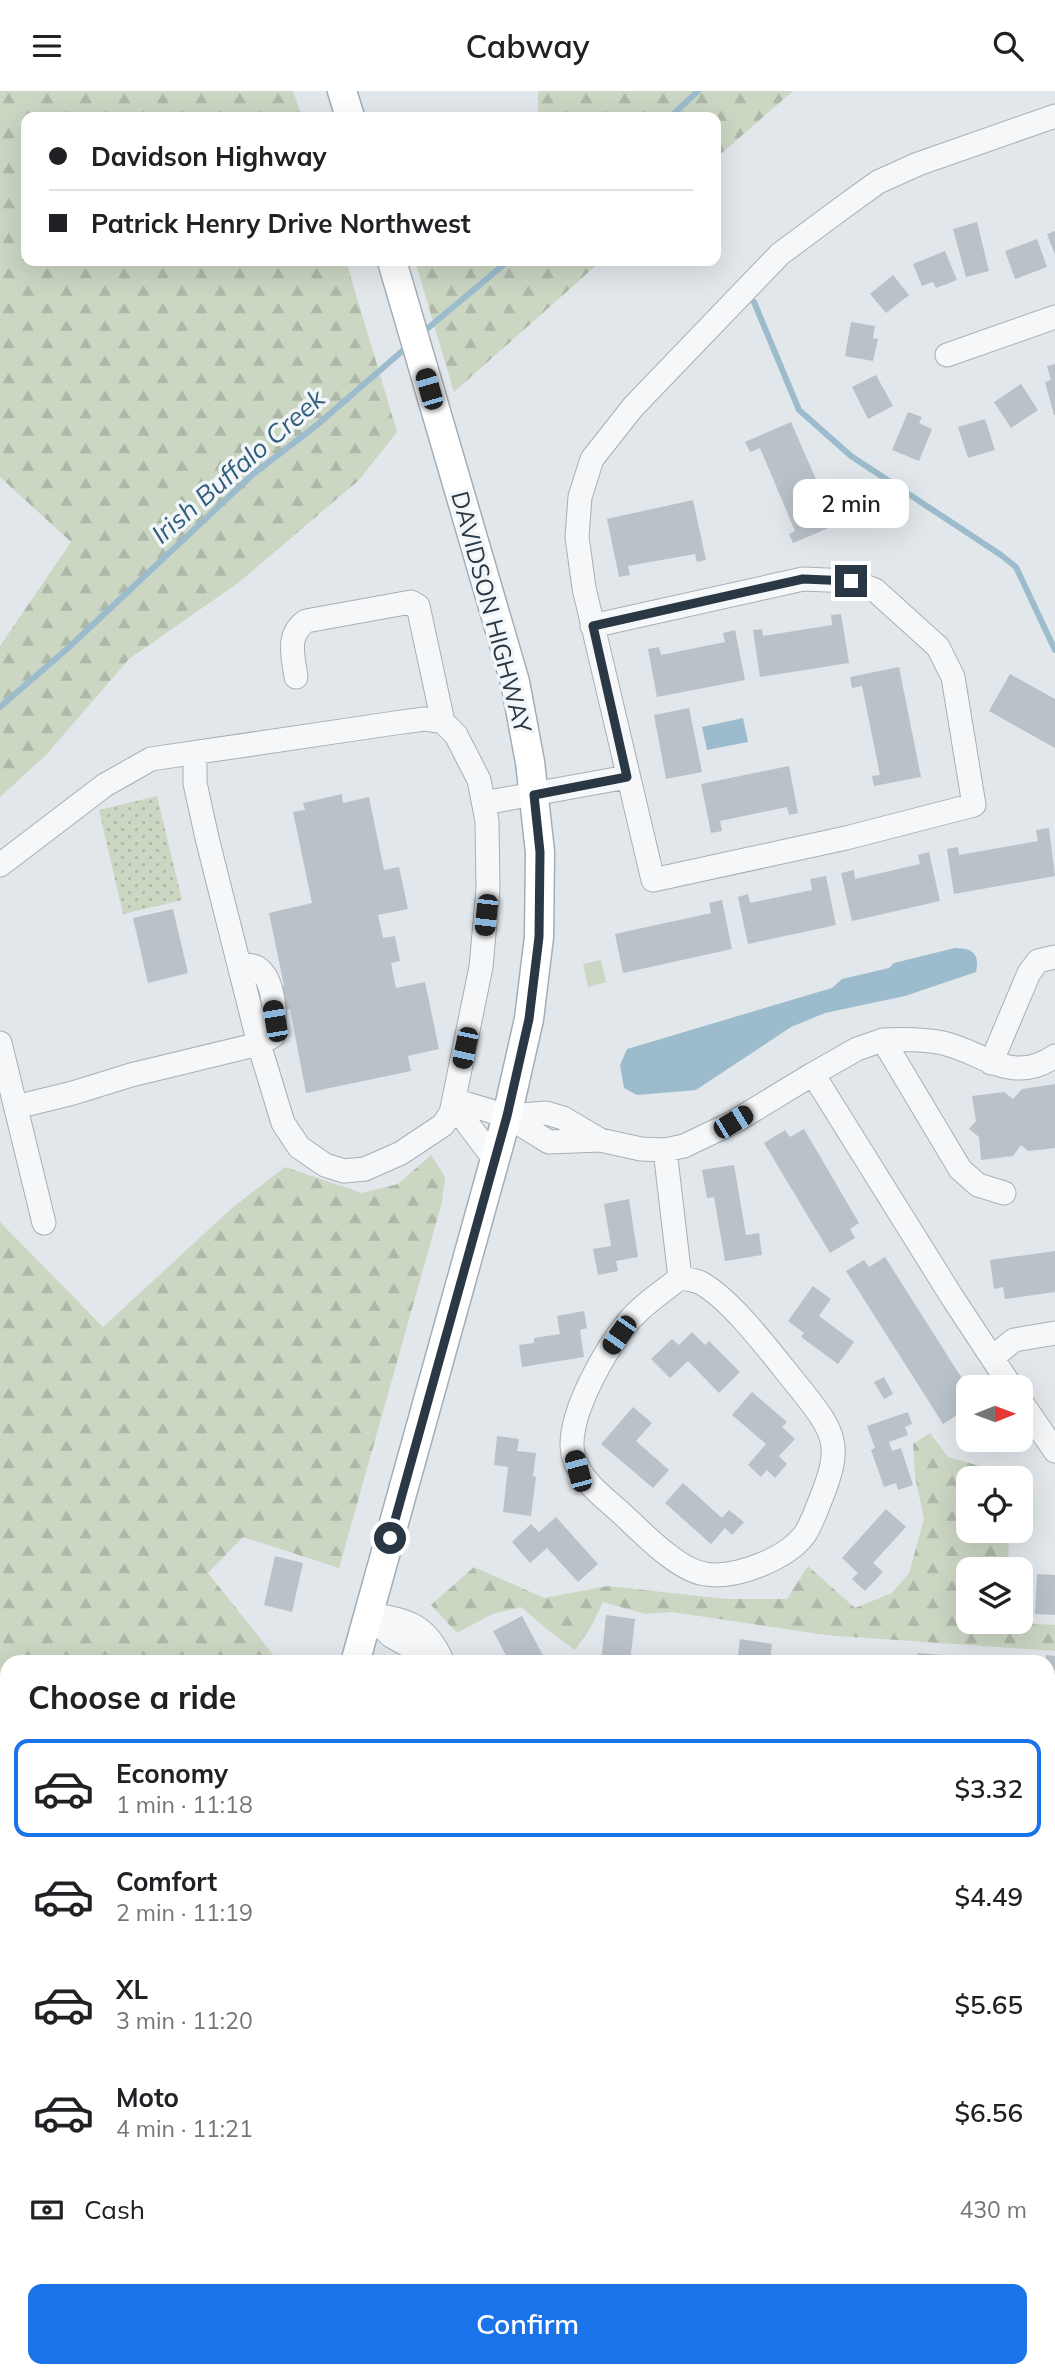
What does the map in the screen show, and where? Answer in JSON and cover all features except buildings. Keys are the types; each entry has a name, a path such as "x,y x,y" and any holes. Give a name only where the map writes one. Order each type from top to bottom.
{"main road":[{"path":"342,91 348,112"},
{"name":"DAVIDSON HIGHWAY","path":"357,1655 507,1116 529,1019 539,937 540,852 530,762 515,682 394,267"}],"street":[{"path":"593,626 803,579 851,581 875,590 938,647 953,677 974,805 808,847 653,880 584,588 577,537 580,497 592,459 633,407 780,254 878,182 1055,116"},
{"path":"947,355 1055,317"},
{"path":"195,753 195,783 259,1044 283,1123 299,1147 325,1165 345,1171 365,1169 401,1153 443,1125 453,1106 481,967 487,902 487,821 479,780 456,735 443,722 418,606 411,602 314,618 299,626 294,633 292,645 296,677"},
{"path":"0,865 105,785 151,759 405,721 425,719 443,722"},
{"path":"484,803 627,777"},
{"path":"991,1063 1029,973 1038,961 1055,957"},
{"path":"453,1106 507,1116 549,1142 600,1140 641,1149 665,1150 684,1146 733,1122 857,1049 883,1040 905,1038 944,1043 991,1063 1023,1068 1055,1056"},
{"path":"883,1040 960,1169 978,1185 1004,1193"},
{"path":"0,1043 44,1223"},
{"path":"16,1107 131,1075 259,1044"},
{"path":"813,1074 1003,1375"},
{"path":"453,1106 495,1160"},
{"path":"665,1150 680,1278"},
{"path":"680,1278 699,1282 720,1297 765,1346 825,1419 834,1441 831,1472 804,1535 782,1555 748,1571 705,1574 669,1555 578,1471 572,1447 578,1408 610,1347 644,1305 680,1278"},
{"path":"992,1358 1014,1340 1055,1333"},
{"path":"1033,1419 1055,1451"},
{"path":"369,1613 401,1619 415,1626 427,1634 438,1655"}],"green space":[{"path":"0,91 293,91 300,112 21,112 21,266 347,266 397,432 359,480 238,583 129,659 46,755 0,797 0,646 71,542 0,477"},
{"path":"538,91 793,91 721,154 721,112 538,112"},
{"path":"416,266 595,266 454,392"},
{"path":"157,796 182,900 123,914 99,810"},
{"path":"601,960 606,982 588,987 583,964"},
{"path":"431,1155 445,1177 442,1202 339,1568 243,1537 208,1573 273,1655 0,1655 0,1222 103,1327 232,1208 285,1167 362,1193 398,1184"},
{"path":"930,1433 948,1457 980,1466 956,1466 956,1543 1009,1543 1008,1557 956,1557 956,1634 1033,1634 1033,1624 1055,1625 1055,1651 825,1635 672,1612 645,1614 603,1602 591,1627 575,1650 521,1607 492,1614 457,1633 431,1605 474,1567 544,1598 608,1586 726,1599 787,1599 808,1566 855,1608 892,1593 909,1573 924,1519 915,1476 913,1444"}],"water":[{"path":"743,718 748,742 707,750 702,727"},
{"path":"955,948 974,953 977,961 976,972 905,996 825,1013 791,1027 696,1090 637,1095 624,1088 620,1065 627,1049 832,988 842,979"}],"waterway":[{"name":"Irish Buffalo Creek","path":"675,112 698,91"},
{"name":"Irish Buffalo Creek","path":"421,334 502,266"},
{"path":"754,302 799,410 851,456 1016,567 1055,650"},
{"name":"Irish Buffalo Creek","path":"0,707 67,649 252,475 317,425 408,346"}],"route":[{"path":"390,1538 507,1116 529,1019 539,937 540,852 534,795 627,777 593,626 803,579 851,581"}]}
